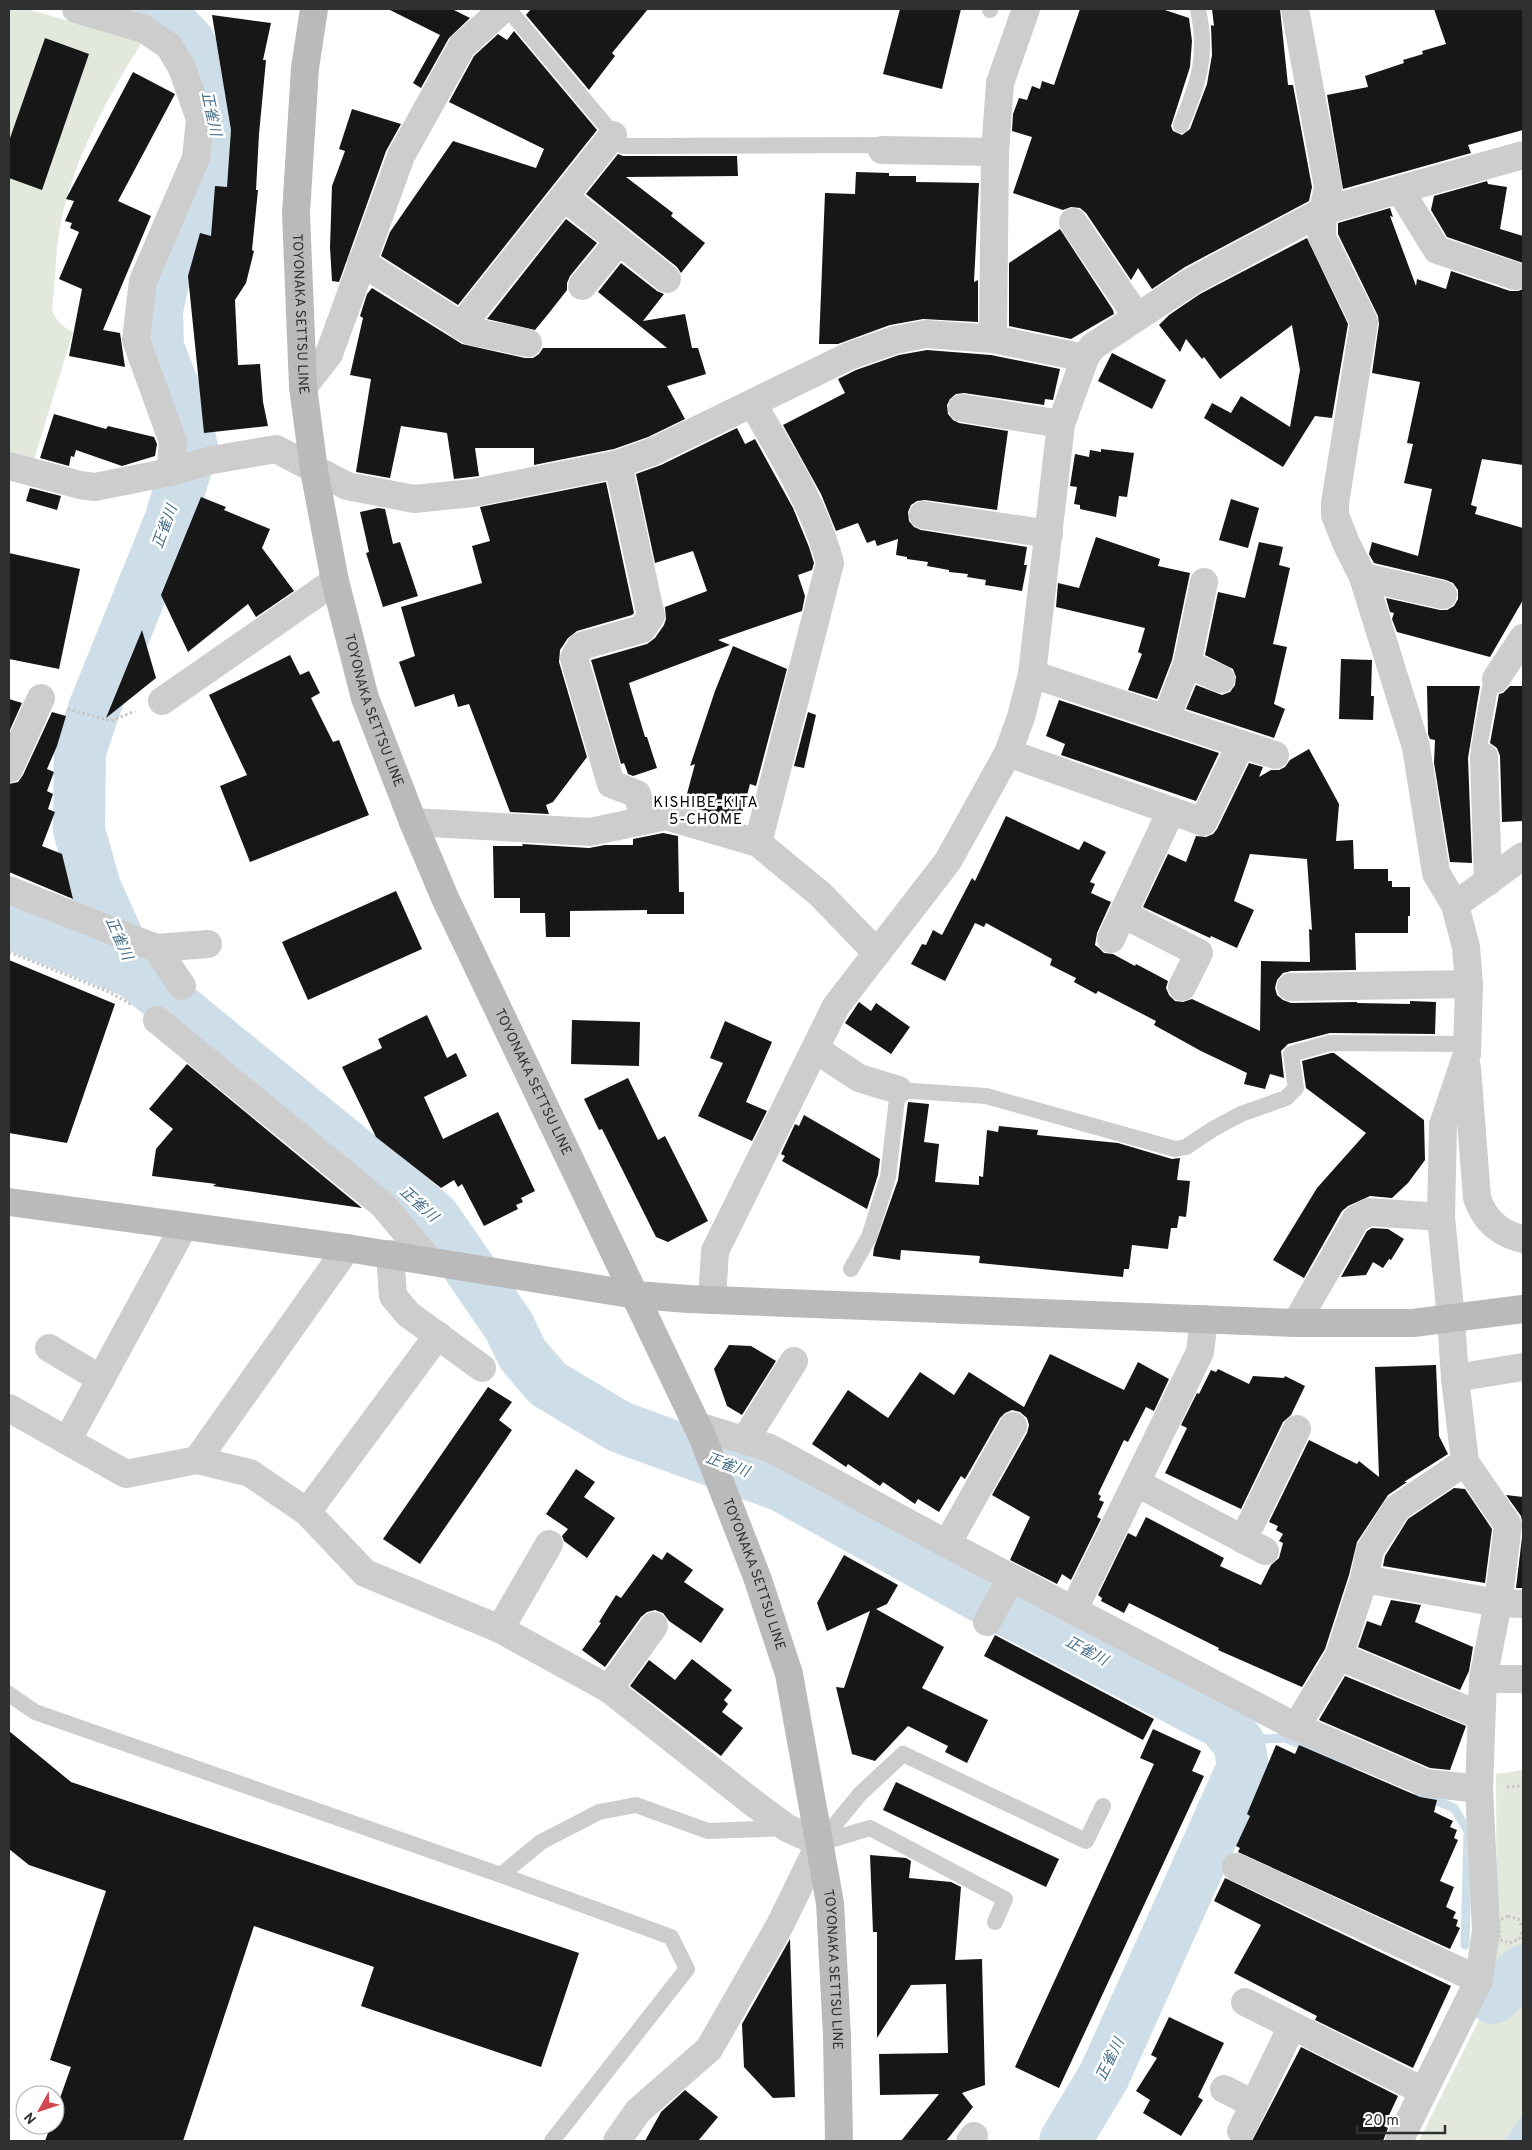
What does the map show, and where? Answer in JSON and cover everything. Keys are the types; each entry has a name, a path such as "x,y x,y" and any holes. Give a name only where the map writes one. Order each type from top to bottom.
{"main road":[{"name":"TOYONAKA SETTSU LINE","path":"314,9 306,68 296,213 303,387 314,470 335,582 365,698 413,822 454,916 593,1210 636,1295 662,1356 699,1431 726,1494 757,1577 789,1674 830,1903 837,2036 839,2141"},
{"path":"9,1202 390,1254 636,1295 712,1300 1296,1322 1413,1322 1523,1309"}],"street":[{"path":"76,9 144,29 169,46 182,68 200,119 196,158 143,281 136,340 173,442 170,472"},
{"path":"303,387 329,354 401,156 462,46 501,9"},
{"path":"993,339 995,152 1000,83 1026,9"},
{"path":"1295,9 1328,187 1323,212 1322,237 1364,322 1335,503 1336,515 1346,544 1363,577 1416,748 1436,873 1456,905 1466,947 1469,984 1467,1049 1477,1198 1484,1216 1498,1229 1523,1239"},
{"path":"461,326 613,135"},
{"path":"882,150 995,152"},
{"path":"712,1300 715,1251 836,1006 948,861 1008,753 1021,717 1032,674 1062,424 1085,358 1092,346 1192,281 1323,212 1523,155"},
{"path":"1400,190 1438,250 1514,276"},
{"path":"564,197 666,279"},
{"path":"1073,222 1137,317"},
{"path":"582,286 618,241"},
{"path":"361,262 470,331 528,343"},
{"path":"9,466 80,485 96,487 170,472 212,460 276,450 347,486 414,498 473,493 618,464 654,451 754,404 849,356 895,340 926,334 993,339 1085,358"},
{"path":"754,404 801,489 823,535 830,563 758,843"},
{"path":"962,408 1062,424"},
{"path":"618,464 651,616 642,628 581,646 574,658 611,784 637,794 645,820"},
{"path":"923,515 1049,534"},
{"path":"1363,577 1443,595"},
{"path":"162,701 335,582"},
{"path":"1166,719 1187,664 1204,582"},
{"path":"1496,679 1523,638"},
{"path":"1187,664 1221,679"},
{"path":"1032,674 1275,755"},
{"path":"10,764 41,698"},
{"path":"1008,753 1203,822 1241,744"},
{"path":"1484,757 1488,882"},
{"path":"1111,939 1171,810"},
{"path":"413,822 590,832 666,816 758,843 820,894 877,953"},
{"path":"1456,905 1523,856"},
{"path":"9,890 156,948 208,944"},
{"path":"1123,914 1199,953 1182,987"},
{"path":"156,948 182,986"},
{"path":"1291,987 1469,984"},
{"path":"157,1020 383,1205 429,1260"},
{"path":"815,1049 859,1078 898,1090"},
{"path":"1399,2141 1479,1980 1486,1930 1479,1788 1483,1679 1510,1604 1516,1525 1465,1462 1454,1378 1451,1319 1441,1217 1443,1125 1467,1049"},
{"path":"1296,1322 1356,1220 1369,1212 1441,1217"},
{"path":"67,1441 184,1226"},
{"path":"197,1460 347,1248"},
{"path":"390,1254 393,1296 408,1314 482,1368"},
{"path":"1073,1611 1200,1352 1204,1319"},
{"path":"307,1512 438,1335"},
{"path":"49,1348 101,1379"},
{"path":"745,1440 794,1361"},
{"path":"1454,1378 1523,1367"},
{"path":"9,1408 126,1474 197,1460 250,1473 307,1512 365,1573 500,1629 609,1689 787,1828 820,1843 780,1925 710,2048 638,2111 617,2141"},
{"path":"947,1544 1013,1426"},
{"path":"1137,1483 1254,1545 1297,1429"},
{"path":"699,1431 745,1440 770,1448 1010,1578 1296,1727 1426,1783 1479,1788"},
{"path":"1296,1727 1339,1656 1364,1579 1370,1550 1396,1508 1465,1462"},
{"path":"500,1629 550,1544"},
{"path":"987,1622 1010,1578"},
{"path":"1364,1579 1510,1604"},
{"path":"609,1689 654,1626"},
{"path":"1339,1656 1481,1716"},
{"path":"1483,1679 1523,1679"},
{"path":"1236,1867 1479,1980"},
{"path":"1245,2002 1423,2091"},
{"path":"1241,2131 1292,2026"},
{"path":"1224,2089 1254,2104"}],"lane":[{"path":"501,9 622,146 882,145 882,150"},
{"path":"1182,124 1197,86 1204,54 1198,9"},
{"path":"1484,757 1478,748 1490,687 1496,679"},
{"path":"851,1269 869,1237 888,1177 898,1090 986,1096 1176,1148 1186,1147 1213,1129 1241,1114 1286,1098 1296,1088 1291,1054 1330,1043 1467,1049"},
{"path":"9,1694 35,1712 501,1875 671,1937 687,1969 552,2141"},
{"path":"820,1843 860,1794 903,1754 1086,1841 1103,1806"},
{"path":"501,1875 541,1842 599,1812 636,1805 708,1831 787,1828"},
{"path":"820,1843 870,1828 1005,1899 995,1922"}],"path":[{"path":"71,710 111,721"},
{"path":"9,952 109,992 157,1020"}],"shaded area":[{"path":"9,9 27,9 142,42 105,106 83,151 67,198 59,233 52,309 59,323 73,332 34,460 9,452"},
{"path":"1523,1770 1523,2141 1419,2141 1485,2008 1497,1947 1496,1774"},
{"path":"1523,2115 1523,2141 1503,2141 1505,2139"}],"building":[{"path":"388,9 452,9 470,18 449,38 421,88 413,83 440,35"},
{"path":"531,9 648,9 612,53 615,56 589,90 526,15"},
{"path":"900,9 961,9 942,89 883,74"},
{"path":"1080,9 1162,9 1189,18 1192,41 1190,67 1171,126 1173,131 1182,135 1190,129 1207,84 1212,55 1211,25 1214,26 1212,9 1280,9 1288,85 1293,85 1312,187 1309,201 1185,267 1152,289 1138,268 1131,280 1086,213 1080,208 1071,207 1063,210 1013,193 1032,137 1012,131 1013,114 1019,98 1027,100 1032,86 1040,89 1042,81 1054,85"},
{"path":"1434,9 1523,9 1523,130 1468,145 1471,153 1343,189 1327,95 1368,87 1365,76 1404,63 1403,60 1423,54 1422,51 1446,44"},
{"path":"212,15 271,23 263,60 266,60 259,134 256,190 258,190 252,250 254,251 246,283 235,300 238,365 260,364 263,402 268,426 204,433 188,276 200,233 211,236 215,186 227,187 231,130"},
{"path":"514,31 597,130 458,305 381,256 390,232 453,141 536,168 544,149 449,102 474,56 498,34 507,40"},
{"path":"45,38 89,54 42,190 9,178 9,141"},
{"path":"133,72 175,94 118,201 151,216 103,330 120,333 125,367 69,356 82,289 59,279 79,232 70,228 72,223 65,221 74,201 66,199"},
{"path":"352,109 401,124 386,151 339,282 332,281 330,247 332,186 345,151 339,149"},
{"path":"618,154 623,156 737,156 738,176 626,177 673,213 671,216 705,243 681,273 677,267 586,194"},
{"path":"856,172 889,173 889,176 916,176 916,182 979,183 974,282 978,280 978,322 923,319 890,325 838,344 819,344 825,193 855,194"},
{"path":"1487,181 1488,184 1507,187 1500,229 1523,236 1523,263 1447,237 1431,210 1434,196"},
{"path":"1390,208 1393,217 1390,216 1416,286 1417,279 1446,289 1451,271 1510,291 1523,289 1523,465 1482,459 1471,505 1477,507 1475,514 1523,528 1523,600 1490,657 1397,632 1392,619 1394,613 1390,612 1386,598 1447,610 1454,606 1458,599 1458,590 1453,583 1446,580 1374,563 1369,554 1372,542 1418,556 1432,489 1404,483 1413,444 1407,443 1420,382 1372,373 1379,324 1378,316 1338,234 1338,223"},
{"path":"566,219 597,243 570,276 567,290 549,313 535,330 487,319"},
{"path":"1060,229 1114,314 1071,339 1009,326 1009,263"},
{"path":"1307,238 1348,324 1332,418 1315,416 1283,467 1204,418 1212,403 1231,413 1241,396 1290,427 1300,370 1292,325 1220,379 1204,357 1202,359 1186,339 1180,352 1159,325 1169,315 1200,294"},
{"path":"621,263 657,291 664,294 643,321 685,314 692,348 698,348 706,374 667,386 685,419 648,437 614,449 534,465 534,448 475,448 479,476 454,479 447,433 401,426 390,478 356,472 371,379 350,375 363,318 360,316 367,294 372,288 462,344 525,358 533,358 543,348 667,348 598,292"},
{"path":"927,350 991,355 1060,369 1053,400 1045,399 1044,405 964,393 956,394 947,405 948,414 959,423 1008,431 997,510 925,500 917,501 911,505 908,512 909,521 914,527 921,530 1027,547 1024,565 1027,565 1022,591 985,585 986,580 967,577 968,574 949,572 949,570 927,566 928,562 907,559 907,557 896,555 898,539 877,546 875,540 867,543 858,523 836,531 821,494 783,425 845,393 838,379 856,370 899,355"},
{"path":"1112,353 1166,380 1152,409 1098,381"},
{"path":"54,414 106,429 108,426 154,437 157,444 155,456 122,466 76,450 74,457 71,456 69,466 40,458"},
{"path":"737,428 745,444 755,439 793,508 809,547 814,563 812,570 798,575 805,596 802,611 718,640 730,645 629,683 645,737 647,737 657,768 633,776 628,774 624,763 621,764 591,660 647,644 655,638 664,625 666,619 665,607 707,591 693,551 655,563 636,474 661,465"},
{"path":"1101,449 1134,453 1127,497 1119,496 1116,517 1080,509 1080,505 1074,504 1077,487 1070,486 1075,454 1089,457 1090,450 1101,452"},
{"path":"606,482 634,613 577,631 568,638 560,650 559,662 587,757 553,802 546,805 549,814 510,812 469,704 458,707 454,694 415,707 399,662 415,656 401,607 482,583 472,546 490,541 480,507"},
{"path":"30,488 61,496 57,510 26,501"},
{"path":"201,497 226,507 224,510 270,529 262,548 294,591 256,617 248,604 188,652 161,595"},
{"path":"1231,499 1259,508 1248,548 1219,540"},
{"path":"378,508 385,509 393,544 400,542 418,596 383,607 366,553 369,552 360,512"},
{"path":"1096,537 1160,559 1158,566 1190,573 1172,660 1157,699 1128,690 1142,654 1138,652 1145,628 1056,607 1058,583 1079,588"},
{"path":"1259,542 1283,547 1279,565 1290,568 1273,644 1287,647 1274,704 1285,709 1274,738 1186,709 1196,685 1222,695 1230,692 1235,685 1236,677 1233,669 1205,655 1218,592 1245,598"},
{"path":"9,553 80,569 59,669 9,659"},
{"path":"142,630 156,678 106,718"},
{"path":"733,646 787,669 756,786 750,784 740,821 684,805 695,764 690,766 715,691"},
{"path":"290,655 300,675 309,671 320,693 311,698 333,742 339,740 369,815 250,862 220,786 247,775 209,695"},
{"path":"1341,659 1372,660 1371,696 1374,696 1373,720 1339,719"},
{"path":"1427,686 1480,686 1468,758 1472,863 1450,862 1434,763 1435,740 1430,739 1428,734"},
{"path":"1510,686 1523,686 1523,821 1502,822 1500,756 1497,748 1490,743 1499,694 1503,693"},
{"path":"9,699 22,703 9,732"},
{"path":"1059,700 1219,753 1196,801 1061,755 1065,744 1046,736"},
{"path":"52,712 66,716 57,746 47,769 54,772 47,791 53,794 48,809 55,812 42,846 62,854 73,899 9,872 9,784 18,782 23,775"},
{"path":"808,712 816,715 804,768 794,766"},
{"path":"1309,749 1339,804 1336,841 1353,840 1354,869 1388,869 1388,881 1392,881 1392,887 1410,887 1408,933 1355,933 1356,970 1291,971 1283,973 1277,980 1275,988 1277,995 1291,1003 1357,1002 1410,1004 1410,1001 1436,1002 1435,1034 1330,1033 1288,1044 1281,1051 1284,1078 1270,1074 1265,1089 1244,1084 1247,1073 1201,1051 1154,1025 1156,1021 1098,991 1096,994 1074,982 1076,978 1050,965 1052,959 986,923 984,927 975,923 945,981 911,964 922,944 926,945 933,930 942,935 972,878 975,881 1006,816 1079,850 1084,841 1106,852 1090,882 1095,884 1091,893 1111,902 1097,933 1095,945 1104,953 1113,954 1135,966 1136,964 1168,981 1166,988 1169,995 1175,1001 1183,1002 1192,999 1260,1031 1261,961 1310,962 1309,929 1312,930 1307,859 1250,854 1234,901 1254,910 1237,948 1211,936 1210,938 1143,907 1168,854 1186,862 1196,836 1206,837 1213,834 1217,829 1249,763 1263,767 1259,777 1271,770 1279,770 1285,767 1290,760"},
{"path":"663,833 678,836 679,892 684,892 684,914 647,914 647,910 570,911 570,937 546,937 545,913 520,913 520,898 494,898 493,846 523,846 522,844 589,848 605,845 633,845 633,839"},
{"path":"396,891 422,949 308,1000 282,942"},
{"path":"9,960 115,1004 67,1143 9,1133"},
{"path":"859,1002 871,1011 876,1003 910,1027 891,1054 845,1023"},
{"path":"427,1015 447,1058 456,1053 467,1076 424,1097 443,1139 498,1112 535,1191 521,1198 523,1202 516,1205 518,1209 484,1226 462,1184 458,1187 454,1180 441,1188 376,1137 342,1067 382,1048 378,1039"},
{"path":"572,1020 640,1022 639,1066 571,1064"},
{"path":"725,1021 772,1042 746,1102 767,1111 752,1141 698,1116 723,1063 710,1058"},
{"path":"1334,1053 1424,1120 1425,1160 1408,1183 1392,1198 1370,1196 1348,1206 1342,1211 1304,1278 1273,1260 1317,1188 1366,1133 1306,1088 1302,1061"},
{"path":"187,1064 362,1208 213,1186 216,1184 152,1176 156,1149 173,1129 149,1109"},
{"path":"628,1078 658,1140 665,1136 708,1221 668,1242 656,1237 602,1129 599,1130 584,1099"},
{"path":"908,1102 929,1104 924,1142 939,1144 935,1182 979,1185 979,1176 983,1177 987,1130 998,1132 999,1126 1038,1130 1037,1135 1118,1143 1172,1159 1180,1158 1177,1180 1190,1181 1186,1217 1179,1216 1177,1228 1171,1228 1168,1249 1132,1245 1129,1269 1124,1269 1123,1277 979,1263 980,1256 901,1250 900,1260 873,1256 874,1248 898,1180"},
{"path":"804,1115 880,1159 878,1175 867,1209 782,1161 785,1156 781,1154 795,1124 799,1126"},
{"path":"1372,1228 1388,1229 1404,1239 1391,1260 1389,1259 1383,1268 1373,1262 1366,1275 1341,1277 1367,1231"},
{"path":"729,1345 751,1346 776,1361 742,1415 727,1406 714,1369"},
{"path":"1050,1354 1124,1390 1138,1362 1169,1379 1154,1411 1146,1407 1128,1442 1124,1440 1098,1494 1101,1496 1099,1500 1104,1502 1097,1517 1101,1519 1071,1580 1062,1574 1057,1584 1010,1560 1030,1517 992,1495 1027,1433 1029,1425 1027,1418 1020,1412 1012,1410 1000,1418 965,1479 961,1476 939,1512 918,1499 915,1504 883,1482 880,1486 848,1464 846,1467 812,1444 848,1390 888,1418 920,1372 954,1395 969,1372 1024,1407"},
{"path":"1436,1365 1439,1436 1448,1454 1404,1482 1407,1482 1388,1495 1357,1542 1349,1575 1325,1649 1302,1687 1218,1650 1219,1648 1129,1603 1124,1613 1101,1601 1102,1598 1098,1595 1128,1533 1136,1537 1146,1517 1224,1558 1220,1566 1261,1585 1271,1565 1279,1558 1283,1543 1279,1541 1283,1534 1276,1530 1278,1526 1269,1522 1309,1440 1357,1464 1359,1461 1379,1477 1375,1367"},
{"path":"1218,1369 1249,1384 1253,1376 1284,1378 1285,1376 1305,1386 1291,1415 1283,1422 1241,1509 1165,1473 1187,1428 1181,1425 1197,1393 1199,1394 1211,1370 1216,1372"},
{"path":"488,1387 512,1402 499,1420 512,1430 420,1564 383,1539"},
{"path":"576,1469 595,1482 584,1497 615,1518 587,1558 564,1541 562,1536 568,1529 546,1514"},
{"path":"1454,1488 1465,1489 1492,1529 1485,1583 1383,1566 1385,1556 1408,1519"},
{"path":"1506,1495 1523,1497 1523,1525 1521,1516"},
{"path":"1523,1529 1523,1588 1516,1588"},
{"path":"667,1552 693,1570 684,1582 724,1609 701,1643 669,1621 663,1613 655,1610 647,1612 641,1617 605,1667 582,1650 601,1623 599,1622 616,1595 621,1598 653,1554 662,1560"},
{"path":"844,1555 898,1585 887,1604 876,1609 944,1647 922,1688 988,1720 967,1763 945,1752 948,1746 908,1726 875,1761 852,1754 836,1687 844,1688 870,1611 827,1631 817,1603"},
{"path":"1391,1600 1421,1605 1415,1622 1473,1647 1469,1671 1460,1690 1358,1647 1367,1621 1381,1626"},
{"path":"995,1635 1154,1719 1143,1740 984,1656"},
{"path":"692,1659 732,1690 724,1700 728,1704 722,1712 743,1728 721,1756 630,1686 649,1660 675,1680"},
{"path":"1345,1676 1466,1726 1450,1770 1430,1768 1319,1720"},
{"path":"1153,1729 1201,1751 1192,1771 1204,1776 1059,2088 1015,2067 1154,1764 1140,1758"},
{"path":"9,1731 71,1782 579,1953 541,2067 361,2006 374,1967 254,1926 183,2141 45,2141 47,2135 65,2135 65,2085 71,2067 50,2060 106,1891 29,1865 9,1849"},
{"path":"1276,1745 1295,1754 1299,1745 1420,1797 1437,1800 1434,1812 1453,1821 1450,1827 1457,1830 1454,1838 1458,1840 1440,1881 1454,1887 1446,1907 1456,1912 1453,1918 1458,1920 1456,1926 1460,1928 1450,1949 1238,1852 1240,1848 1236,1846 1250,1816 1247,1814"},
{"path":"896,1782 1059,1859 1046,1887 883,1810"},
{"path":"870,1855 906,1858 911,1861 909,1878 951,1882 961,1887 955,1960 982,1959 985,2085 962,2093 973,2107 946,2141 901,2141 939,2094 880,2095 879,2054 948,2053 946,1984 911,1985 877,2038 877,1932 873,1932"},
{"path":"1225,1878 1451,1986 1413,2068 1315,2020 1317,2016 1234,1973 1261,1925 1214,1901"},
{"path":"790,1939 795,2097 773,2098 744,2067 742,2024"},
{"path":"1169,2017 1224,2043 1198,2097 1203,2100 1181,2136 1143,2113 1150,2100 1136,2091 1157,2058 1151,2055"},
{"path":"1301,2047 1398,2096 1384,2126 1388,2128 1383,2141 1252,2141"},
{"path":"685,2090 718,2117 698,2141 645,2141 661,2112"}],"waterway":[{"name":"正雀川","path":"136,9 172,24 189,42 200,66 210,101 216,141 205,191 163,282 157,311 158,347 186,420 192,448 170,521 94,709 80,752 79,830 95,887 133,972 434,1217 509,1326 523,1355 548,1384 620,1427 782,1486 978,1595 1222,1723 1239,1743 1243,1767 1104,2076 1065,2141"},
{"path":"9,923 133,972"},
{"path":"1263,1739 1285,1738 1350,1765"},
{"path":"1418,1793 1454,1808 1468,1831 1465,1945"},
{"path":"1493,1998 1523,1971"}],"district":[{"name":"KISHIBE-KITA 5-CHOME","path":"706,812"}]}
